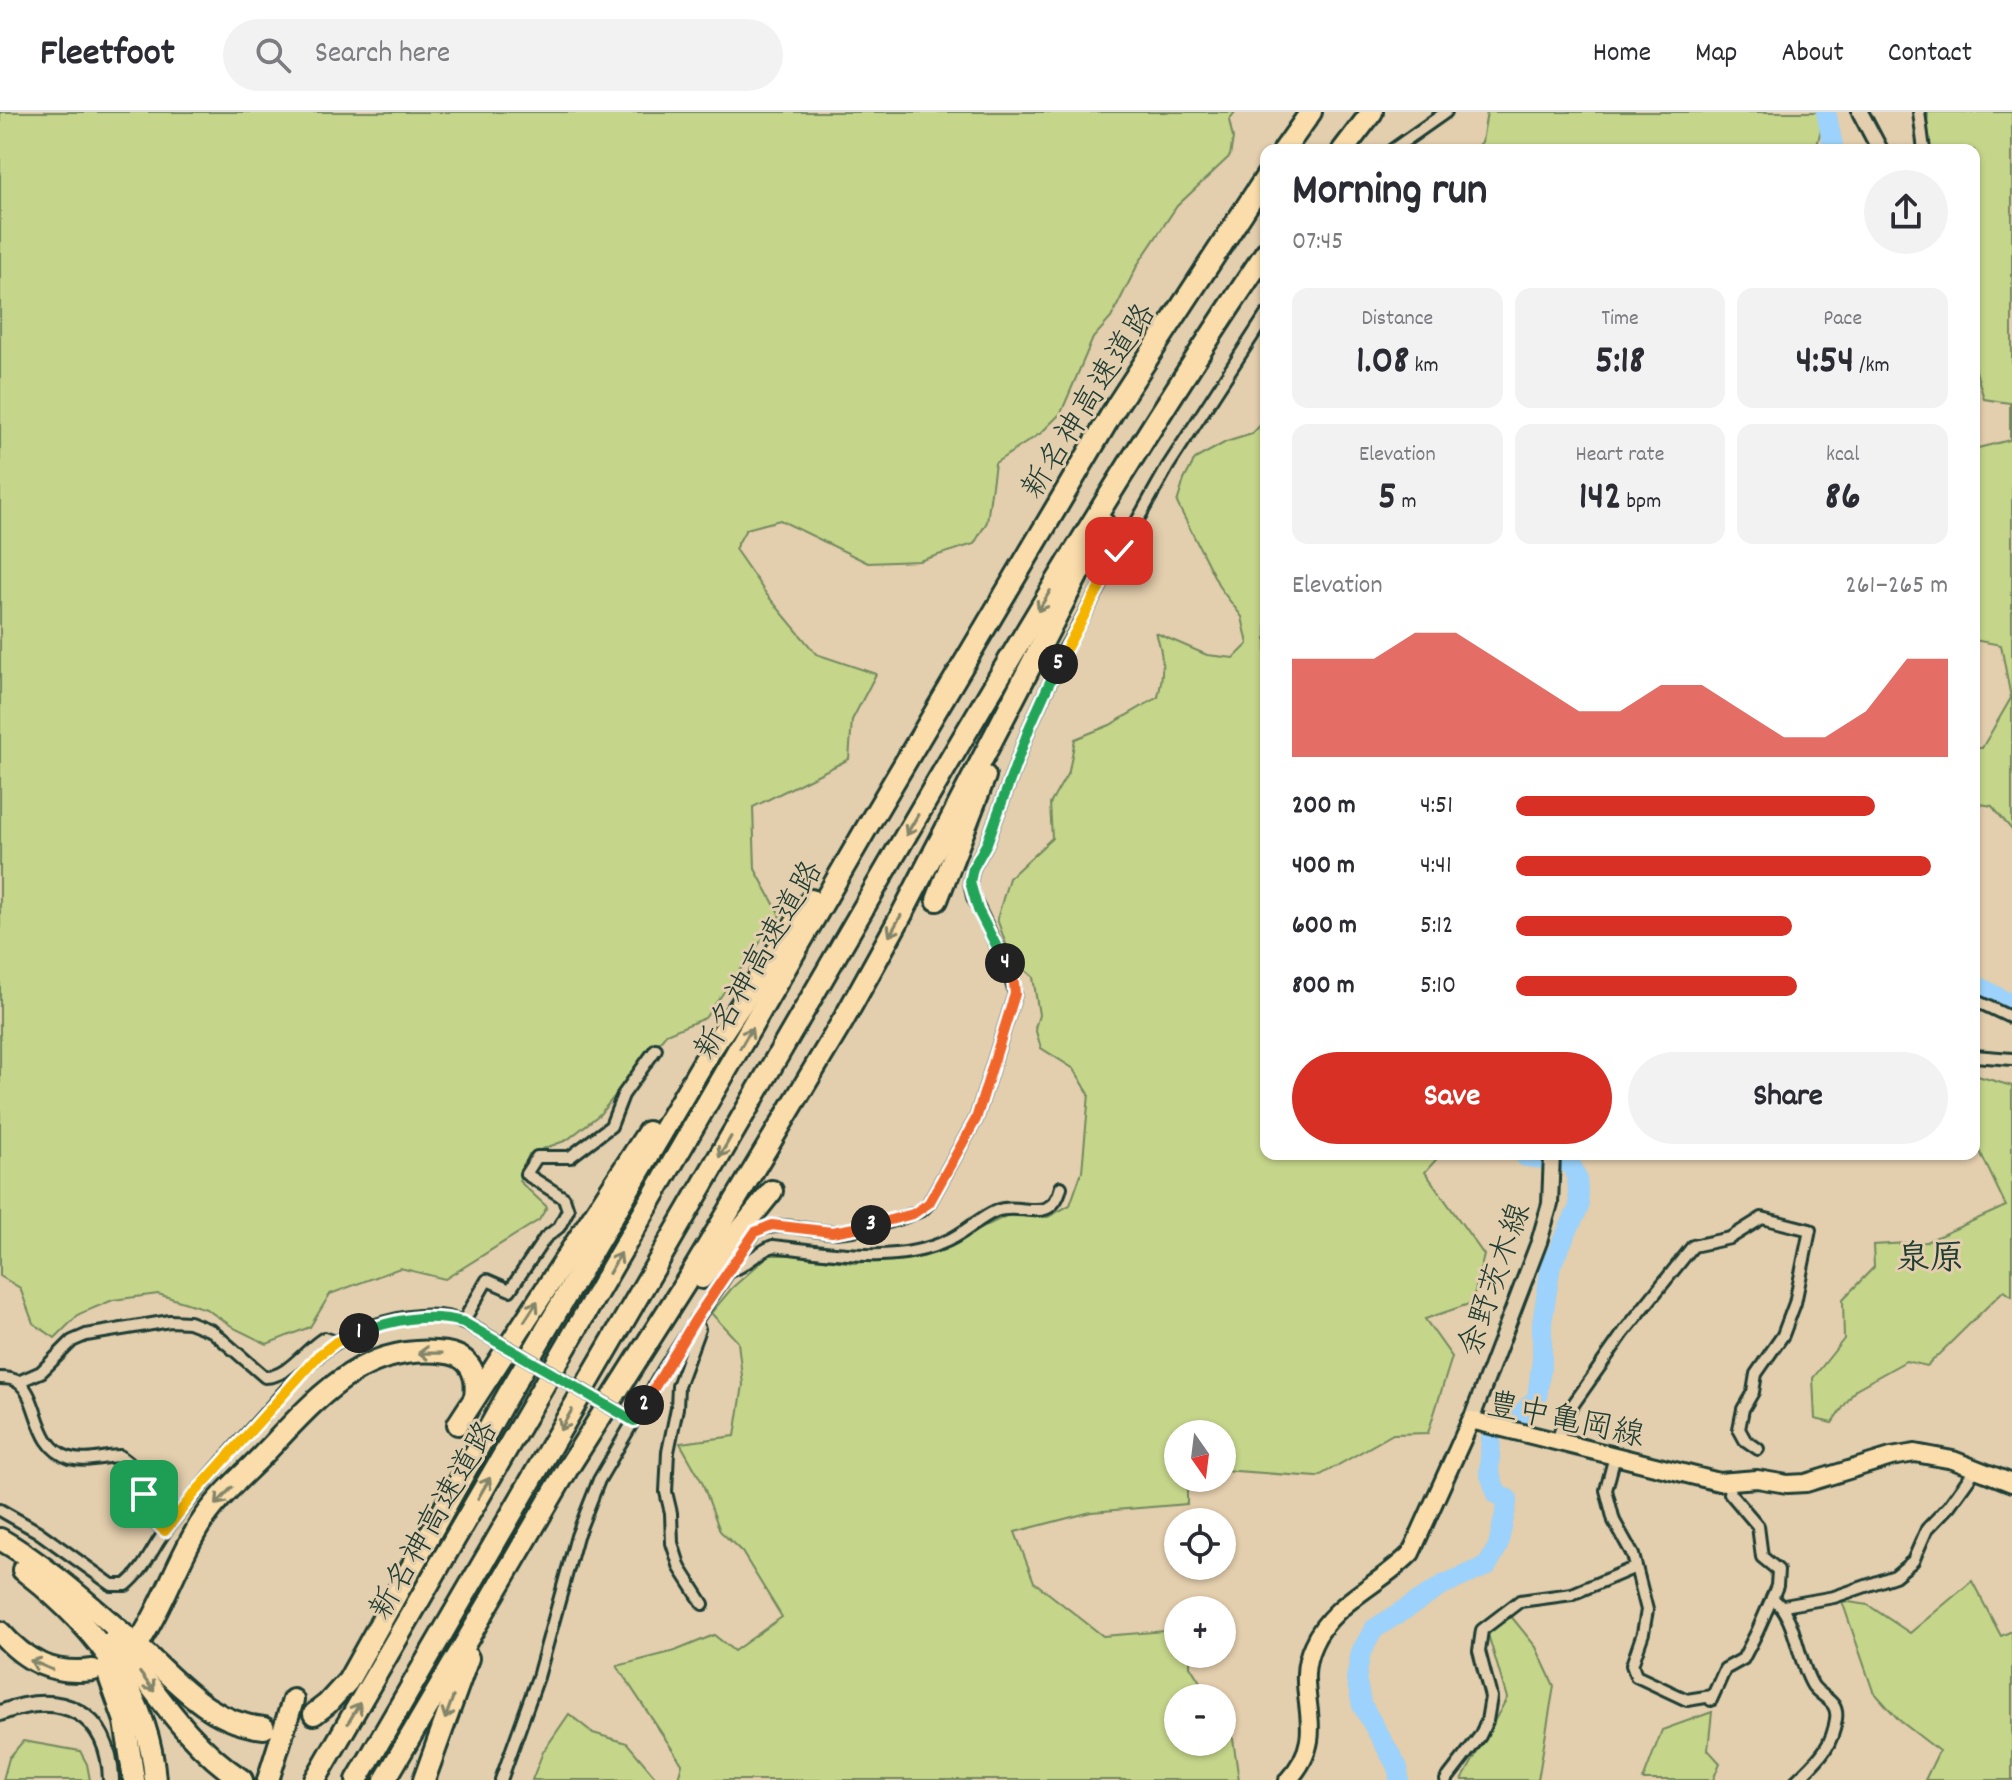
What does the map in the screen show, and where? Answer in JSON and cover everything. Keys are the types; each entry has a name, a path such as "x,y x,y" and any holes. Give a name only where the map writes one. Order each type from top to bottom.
{"highway":[{"path":"1288,144 1311,112"},
{"path":"1348,144 1372,112"},
{"name":"新名神高速道路","path":"315,1780 870,822 1117,405 1260,186"},
{"name":"新名神高速道路","path":"357,1780 972,721 1159,413 1260,262"},
{"path":"385,1780 500,1584 844,1019 1113,509 1260,263"},
{"path":"937,900 1020,682"},
{"path":"314,1714 348,1681 507,1396 710,1051 810,902 837,853 870,822"},
{"path":"458,1424 647,1133 710,1051"},
{"path":"632,1367 772,1191"},
{"path":"141,1639 155,1617 201,1522 336,1381 372,1363 433,1351 464,1359 476,1376 475,1397"},
{"path":"0,1539 32,1560 183,1728 242,1780"},
{"path":"0,1554 73,1604 207,1708 237,1723 264,1728"},
{"path":"424,1780 460,1675 500,1584"},
{"path":"73,1604 117,1696 131,1747 134,1780"},
{"path":"73,1604 132,1693 146,1732 155,1780"},
{"path":"0,1632 25,1657 39,1665 57,1671 93,1670"},
{"path":"268,1780 293,1700"}],"main road":[{"path":"1860,112 1877,144"},
{"name":"余野茨木線","path":"1471,1420 1539,1242 1550,1204 1552,1160"},
{"name":"豊中亀岡線","path":"1288,1780 1299,1768 1312,1733 1306,1671 1310,1650 1319,1631 1334,1613 1395,1569 1411,1553 1471,1420 1719,1482 1748,1479 1806,1483 1891,1457 1915,1453 1977,1467 2012,1483"},
{"path":"0,1713 41,1703 58,1704 83,1714 101,1735 108,1752 111,1780"}],"street":[{"path":"1401,144 1446,112"},
{"path":"1919,112 1923,144"},
{"path":"501,1780 538,1677 577,1536 599,1480 629,1418 755,1232 772,1225 848,1231 922,1210 929,1203 976,1119 1015,994 1009,972 973,897 970,882 973,868 987,843 1030,726 1065,649 1168,466 1260,324"},
{"path":"1980,1003 2012,1018"},
{"path":"463,1322 487,1280 510,1290 545,1238 559,1227 568,1210 564,1198 526,1174 537,1157 570,1157 611,1126 623,1095 656,1049"},
{"path":"1980,1056 2012,1059"},
{"path":"731,1271 747,1265 764,1249 773,1246 853,1256 874,1256 929,1247 949,1240 998,1210 1042,1210 1052,1206 1058,1200 1061,1187"},
{"path":"1557,1442 1565,1416 1624,1332 1693,1246 1730,1238 1762,1218 1810,1230 1795,1303 1783,1335 1756,1374 1753,1392 1743,1409 1739,1429 1745,1440 1758,1449"},
{"path":"0,1510 37,1531 112,1585 126,1585 136,1578 165,1531 193,1495 302,1372 336,1342 363,1331 416,1317 440,1316 463,1322 629,1418"},
{"path":"695,1320 699,1329 678,1386 668,1452 666,1492 671,1513 672,1543 680,1568 703,1604"},
{"path":"0,1378 18,1382 41,1372 72,1341 86,1335 170,1321 189,1322 212,1331 265,1377 283,1374 302,1354 324,1338 336,1342"},
{"path":"18,1382 47,1439 67,1458 79,1460 120,1456 129,1463 135,1486 150,1503 157,1524 165,1531"},
{"path":"1615,1456 1606,1490 1614,1521 1633,1555 1647,1610 1632,1665 1636,1676 1687,1700 1711,1700 1725,1669 1743,1659 1777,1586 1778,1570 1762,1557 1758,1526 1730,1493 1727,1481"},
{"path":"1784,1606 1834,1597 1895,1576 1913,1561 1927,1529 1949,1506 1977,1467"},
{"path":"1446,1780 1480,1736 1487,1721 1491,1697 1479,1651 1482,1630 1520,1601 1572,1594 1636,1567"},
{"path":"1772,1598 1784,1606 1797,1649 1814,1688 1833,1703 1837,1717 1825,1753 1797,1780"}],"green space":[{"path":"0,112 1235,112 1229,120 1233,138 1230,156 1177,206 1138,264 1111,318 1093,338 1061,413 1041,433 995,463 987,522 974,544 919,561 868,563 780,520 746,529 735,549 767,595 816,654 876,674 852,720 849,759 753,807 755,869 780,915 705,1018 666,1034 600,1114 567,1140 529,1154 519,1181 547,1207 539,1220 445,1279 400,1268 330,1294 310,1327 267,1344 236,1329 206,1309 158,1294 113,1300 79,1314 55,1338 33,1323 20,1288 0,1276"},
{"path":"1487,112 1825,112 1817,144 1480,144"},
{"path":"1928,112 2012,112 2012,830 1992,806 1980,804 1980,748 2011,698 2001,645 1980,641 1980,448 2010,440 2010,403 1984,399 1980,385 1980,144 1925,144"},
{"path":"1260,425 1260,1160 1436,1160 1425,1172 1484,1255 1472,1303 1425,1319 1452,1357 1428,1433 1393,1434 1317,1477 1236,1471 1236,1420 1164,1420 1164,1492 1187,1492 1187,1504 1091,1512 1015,1532 1034,1582 1103,1636 1164,1631 1164,1668 1191,1668 1201,1684 1164,1684 1164,1756 1236,1756 1239,1780 658,1780 678,1778 682,1764 617,1666 675,1651 714,1635 734,1651 782,1617 742,1552 720,1531 702,1482 680,1443 735,1436 743,1385 738,1342 711,1313 732,1288 769,1255 854,1263 923,1257 1008,1215 1048,1217 1070,1205 1082,1171 1089,1094 1074,1069 1041,1048 1035,1028 1039,1015 1033,977 1011,958 997,919 1009,878 1052,838 1050,804 1069,771 1075,739 1110,725 1158,697 1162,665 1156,633 1207,655 1234,658 1248,644 1242,617 1220,588 1177,503 1195,459 1226,442 1252,434"},
{"path":"1980,1077 2012,1086 2012,1296 2003,1291 1927,1366 1906,1361 1856,1389 1832,1423 1815,1419 1813,1378 1844,1339 1843,1299 1874,1267 1873,1245 1926,1242 2006,1206 1980,1152"},
{"path":"1972,1581 2001,1636 2012,1631 2012,1780 1925,1780 1939,1751 1899,1720 1873,1691 1842,1601 1868,1605 1910,1633"},
{"path":"1510,1615 1536,1647 1554,1686 1538,1780 1462,1780 1507,1698 1485,1624"},
{"path":"1712,1712 1708,1750 1720,1763 1713,1780 1643,1780 1662,1730"},
{"path":"569,1714 593,1733 627,1743 658,1780 532,1780 543,1752"},
{"path":"23,1741 80,1751 90,1780 3,1780 9,1758"}],"waterway":[{"path":"1826,112 1833,144"},
{"path":"1980,987 2012,1005"},
{"path":"1520,1415 1537,1398 1542,1323 1551,1265 1579,1207 1577,1178 1570,1162 1552,1160"},
{"path":"1399,1780 1398,1768 1362,1705 1356,1679 1361,1652 1374,1629 1445,1584 1487,1566 1498,1546 1508,1499 1497,1494 1489,1472 1491,1439"}],"district":[{"name":"泉原","path":"1930,1256"}],"route":[{"path":"144,1494 157,1524 165,1531 193,1495 318,1356 336,1342 363,1331 416,1317 440,1316 463,1322 634,1421 695,1320 755,1232 772,1225 848,1231 922,1210 929,1203 976,1119 1015,994 1014,983 973,897 970,882 973,868 987,843 1045,692 1119,551"}]}
